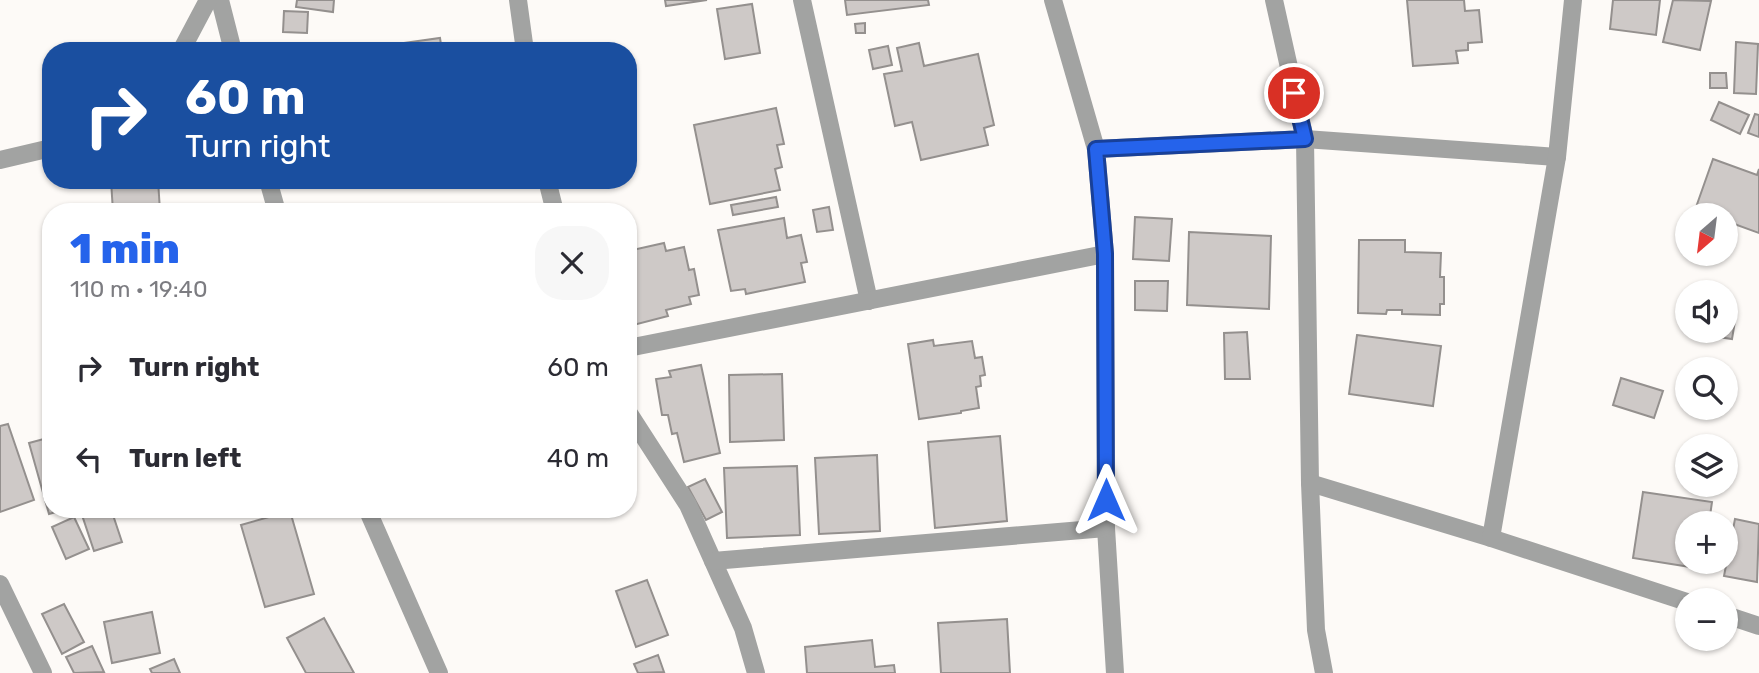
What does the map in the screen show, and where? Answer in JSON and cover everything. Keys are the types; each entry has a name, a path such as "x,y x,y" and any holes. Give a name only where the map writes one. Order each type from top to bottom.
{"street":[{"path":"186,42 208,0"},
{"path":"220,0 231,42"},
{"path":"518,0 524,42"},
{"path":"802,0 869,301"},
{"path":"1052,0 1096,149 1105,254 1106,528 1115,673"},
{"path":"1274,0 1305,139 1310,319 1310,483 1316,631 1324,673"},
{"path":"1491,538 1558,158 1573,0"},
{"path":"1096,149 1305,139 1558,158"},
{"path":"0,160 42,150"},
{"path":"637,346 1105,254"},
{"path":"637,426 688,505 743,628 756,673"},
{"path":"1310,483 1675,598"},
{"path":"371,518 439,673"},
{"path":"713,561 1106,528"},
{"path":"0,583 43,673"},
{"path":"1738,619 1759,626"}],"building":[{"path":"297,0 334,0 333,12 296,7"},
{"path":"665,0 707,0 666,6"},
{"path":"845,0 928,0 929,5 847,15"},
{"path":"1407,0 1464,0 1465,11 1479,10 1482,42 1468,43 1468,50 1456,51 1458,63 1413,66"},
{"path":"1613,0 1660,0 1656,35 1610,29"},
{"path":"1673,0 1711,1 1700,50 1663,42"},
{"path":"752,4 760,53 725,59 717,9"},
{"path":"284,11 308,12 307,33 283,32"},
{"path":"865,23 865,33 856,33 855,24"},
{"path":"440,38 441,42 411,42"},
{"path":"1736,42 1758,44 1756,94 1734,93"},
{"path":"919,43 924,66 978,54 994,125 984,128 988,145 921,160 912,122 895,126 884,74 902,71 897,48"},
{"path":"888,46 892,65 873,69 869,50"},
{"path":"1710,73 1726,73 1727,88 1710,88"},
{"path":"1719,102 1749,115 1740,134 1711,120"},
{"path":"776,108 784,144 777,145 782,167 775,169 780,190 710,204 694,125"},
{"path":"1755,114 1759,115 1759,137 1748,133"},
{"path":"1713,159 1757,175 1759,169 1759,233 1738,225 1738,203 1697,203"},
{"path":"112,189 159,189 159,203 112,203"},
{"path":"776,197 778,207 733,215 731,205"},
{"path":"829,207 833,230 817,232 813,210"},
{"path":"1135,217 1172,219 1169,261 1133,259"},
{"path":"784,218 787,238 801,235 807,262 801,263 805,282 746,294 745,289 731,291 718,230"},
{"path":"1189,232 1271,236 1269,309 1187,305"},
{"path":"1359,240 1405,240 1405,252 1441,253 1440,277 1444,277 1444,304 1440,304 1440,315 1402,314 1402,310 1387,310 1386,314 1358,313"},
{"path":"664,243 666,251 684,247 689,270 694,269 699,295 689,297 691,304 666,310 668,316 637,324 637,249"},
{"path":"1135,281 1168,281 1167,311 1135,310"},
{"path":"1247,332 1250,379 1225,379 1224,333"},
{"path":"1357,335 1441,346 1433,406 1349,394"},
{"path":"933,340 934,346 972,341 975,358 982,357 985,375 980,376 981,386 976,387 979,408 919,419 908,344"},
{"path":"701,365 720,453 684,462 677,433 672,434 668,415 662,415 656,379 671,377 669,371"},
{"path":"782,374 784,440 730,442 729,375"},
{"path":"1621,378 1663,391 1654,418 1613,405"},
{"path":"8,424 34,500 0,512 0,426"},
{"path":"1000,436 1007,521 935,528 928,442"},
{"path":"42,439 42,489 29,443"},
{"path":"877,455 880,531 819,534 815,458"},
{"path":"797,466 800,535 727,538 724,468"},
{"path":"705,479 722,512 706,520 688,487"},
{"path":"1643,492 1712,502 1711,511 1675,511 1675,565 1633,558"},
{"path":"74,518 89,549 66,559 52,527"},
{"path":"83,518 114,518 122,542 94,551"},
{"path":"266,518 292,518 314,594 265,607 241,525"},
{"path":"1738,520 1759,524 1757,582 1724,576 1738,574"},
{"path":"647,580 668,635 636,647 616,591"},
{"path":"64,604 84,642 62,654 42,614"},
{"path":"152,612 160,653 112,663 104,622"},
{"path":"324,618 354,673 306,673 287,638"},
{"path":"1007,619 1010,673 941,673 938,623"},
{"path":"872,640 875,667 894,665 895,673 807,673 805,647"},
{"path":"92,646 104,672 74,673 66,657"},
{"path":"658,655 664,672 638,673 634,664"},
{"path":"174,659 180,673 152,673 150,669"}],"route":[{"path":"1106,500 1105,254 1096,149 1305,139 1294,93"}]}
